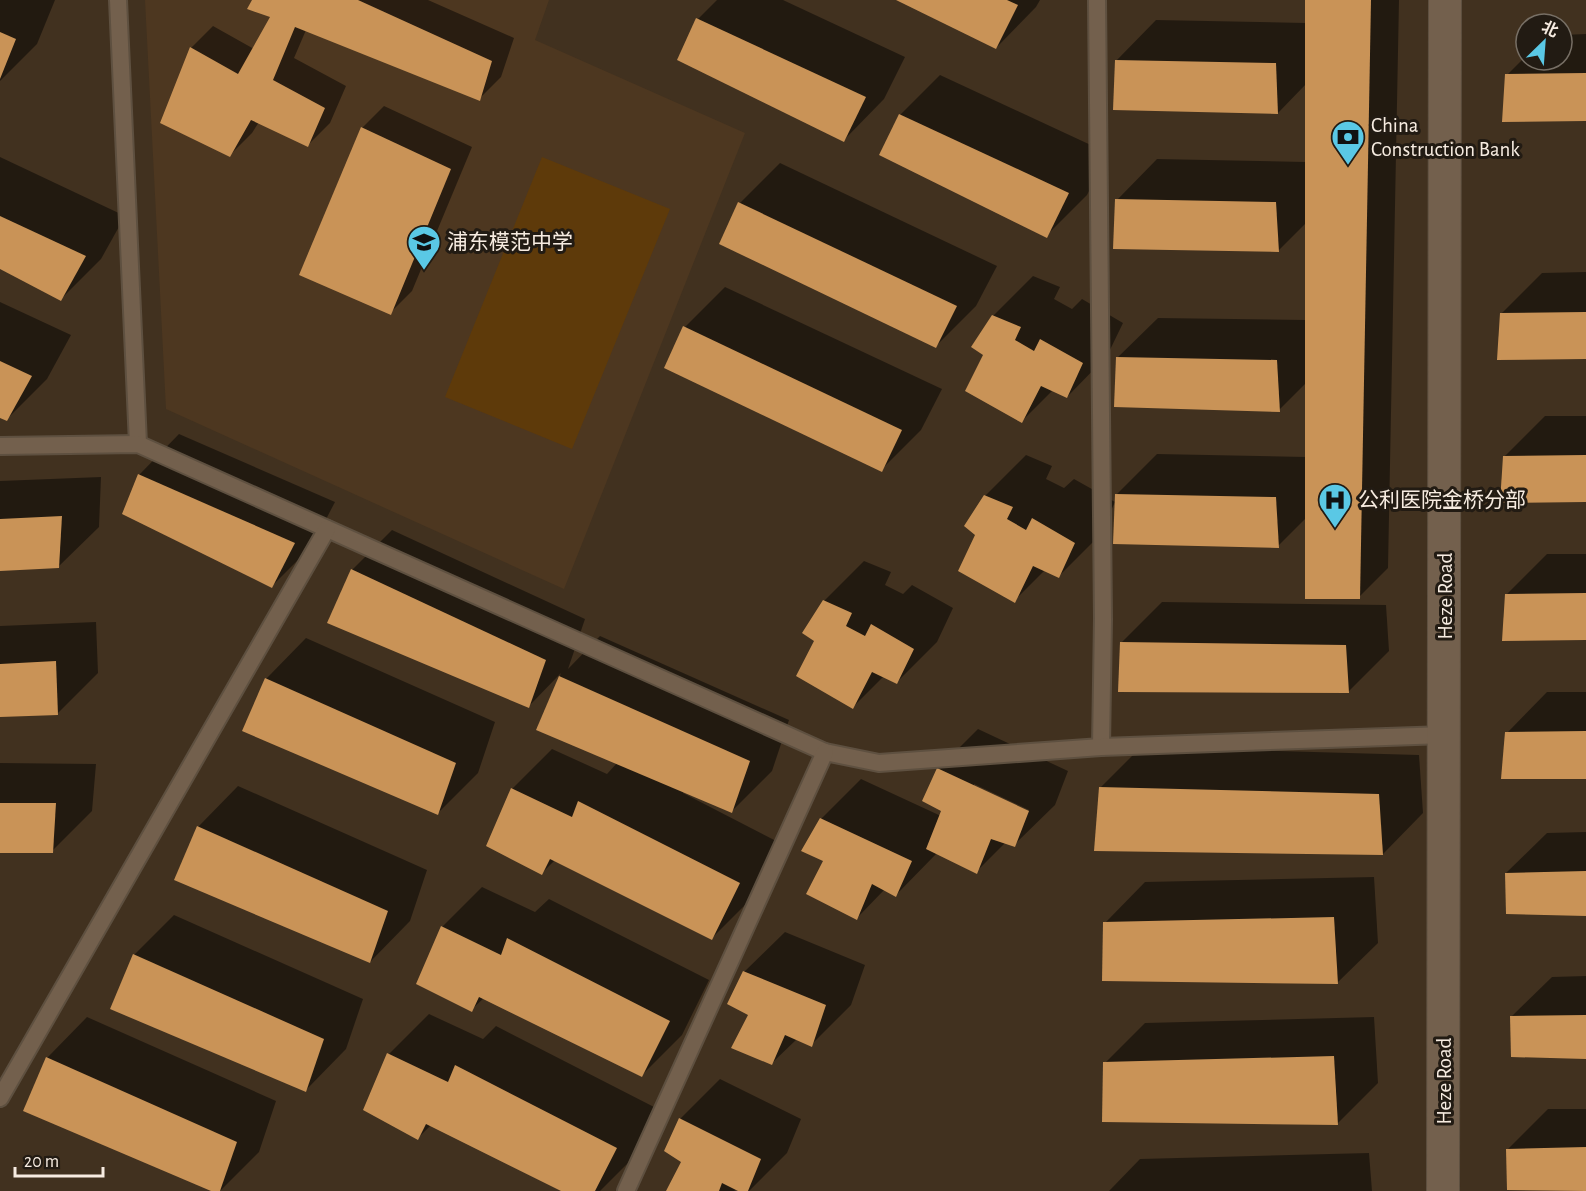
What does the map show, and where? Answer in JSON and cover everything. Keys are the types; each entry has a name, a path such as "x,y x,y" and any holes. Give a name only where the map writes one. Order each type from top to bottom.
{"street":[{"name":"Heze Road","path":"1443,1191 1445,0"}],"lane":[{"path":"118,0 138,444"},
{"path":"1097,0 1103,619 1101,747"},
{"path":"0,446 138,444 825,752 879,763 1101,747 1445,735"},
{"path":"0,1098 327,529"},
{"path":"626,1191 825,752"}],"shaded area":[{"name":"浦东模范中学","path":"145,0 549,0 535,40 745,133 564,589 166,409"},
{"path":"542,157 670,209 572,449 445,397"}],"building":[{"path":"252,0 358,0 492,61 480,101 295,27 273,80 325,108 308,147 251,120 230,157 160,123 190,47 238,74 270,17 247,9"},
{"path":"896,0 1007,0 1018,5 996,49"},
{"path":"1305,0 1371,0 1360,599 1305,599"},
{"path":"696,18 866,97 844,142 677,60"},
{"path":"0,32 16,39 0,79"},
{"path":"1115,60 1276,63 1278,114 1113,110"},
{"path":"1586,73 1586,121 1502,122 1505,74"},
{"path":"899,114 1069,193 1047,238 879,155"},
{"path":"361,127 451,169 391,315 299,275"},
{"path":"1115,199 1276,202 1279,252 1113,249"},
{"path":"738,202 957,306 936,348 719,244"},
{"path":"0,216 86,256 61,301 0,269"},
{"path":"1586,312 1586,359 1497,360 1500,313"},
{"path":"992,315 1021,327 1015,340 1034,351 1040,339 1083,363 1067,398 1041,386 1022,423 965,391 983,355 971,347"},
{"path":"683,326 902,430 882,472 664,368"},
{"path":"1116,357 1277,360 1280,412 1114,407"},
{"path":"0,361 32,376 7,421 0,418"},
{"path":"1586,455 1586,502 1500,503 1503,456"},
{"path":"138,474 295,543 272,588 122,514"},
{"path":"1115,494 1276,497 1279,548 1113,544"},
{"path":"984,495 1013,507 1007,519 1026,530 1032,518 1075,543 1059,578 1033,566 1015,603 958,571 975,535 964,526"},
{"path":"62,516 59,568 0,571 0,519"},
{"path":"351,569 546,660 529,708 327,623"},
{"path":"1586,593 1586,640 1502,641 1505,594"},
{"path":"823,600 852,613 846,626 865,636 871,624 914,649 897,684 872,672 853,709 796,676 814,641 802,633"},
{"path":"1120,642 1346,645 1349,693 1118,692"},
{"path":"56,661 58,715 0,717 0,664"},
{"path":"559,676 750,761 732,813 536,730"},
{"path":"265,678 456,763 438,815 242,731"},
{"path":"1586,731 1586,779 1501,779 1505,732"},
{"path":"937,768 1029,811 1015,847 991,839 977,874 926,849 941,811 922,801"},
{"path":"1099,787 1379,794 1383,855 1094,851"},
{"path":"511,788 572,817 578,801 740,883 712,940 550,859 542,875 486,846"},
{"path":"0,803 56,803 53,853 0,853"},
{"path":"820,818 912,861 896,897 872,884 857,920 806,894 823,861 801,851"},
{"path":"197,826 388,911 370,963 174,880"},
{"path":"1586,871 1586,916 1506,914 1505,873"},
{"path":"1334,917 1338,984 1102,981 1103,922"},
{"path":"441,926 501,955 507,938 670,1021 642,1077 479,997 472,1012 416,984"},
{"path":"133,954 324,1039 306,1092 110,1009"},
{"path":"743,971 826,1005 812,1047 785,1035 772,1065 731,1048 748,1015 727,1004"},
{"path":"1586,1015 1586,1059 1511,1057 1510,1016"},
{"path":"387,1053 448,1082 455,1065 617,1148 595,1191 561,1191 426,1124 418,1140 363,1110"},
{"path":"1334,1056 1338,1125 1102,1122 1103,1062"},
{"path":"46,1057 237,1142 220,1191 211,1191 23,1111"},
{"path":"679,1118 761,1159 748,1191 738,1191 722,1183 719,1191 666,1191 681,1162 664,1151"},
{"path":"1586,1147 1586,1191 1507,1190 1506,1149"}],"place":[{"name":"China Construction Bank","path":"1348,166"},
{"name":"浦东模范中学","path":"424,271"},
{"name":"公利医院金桥分部","path":"1335,529"}]}
